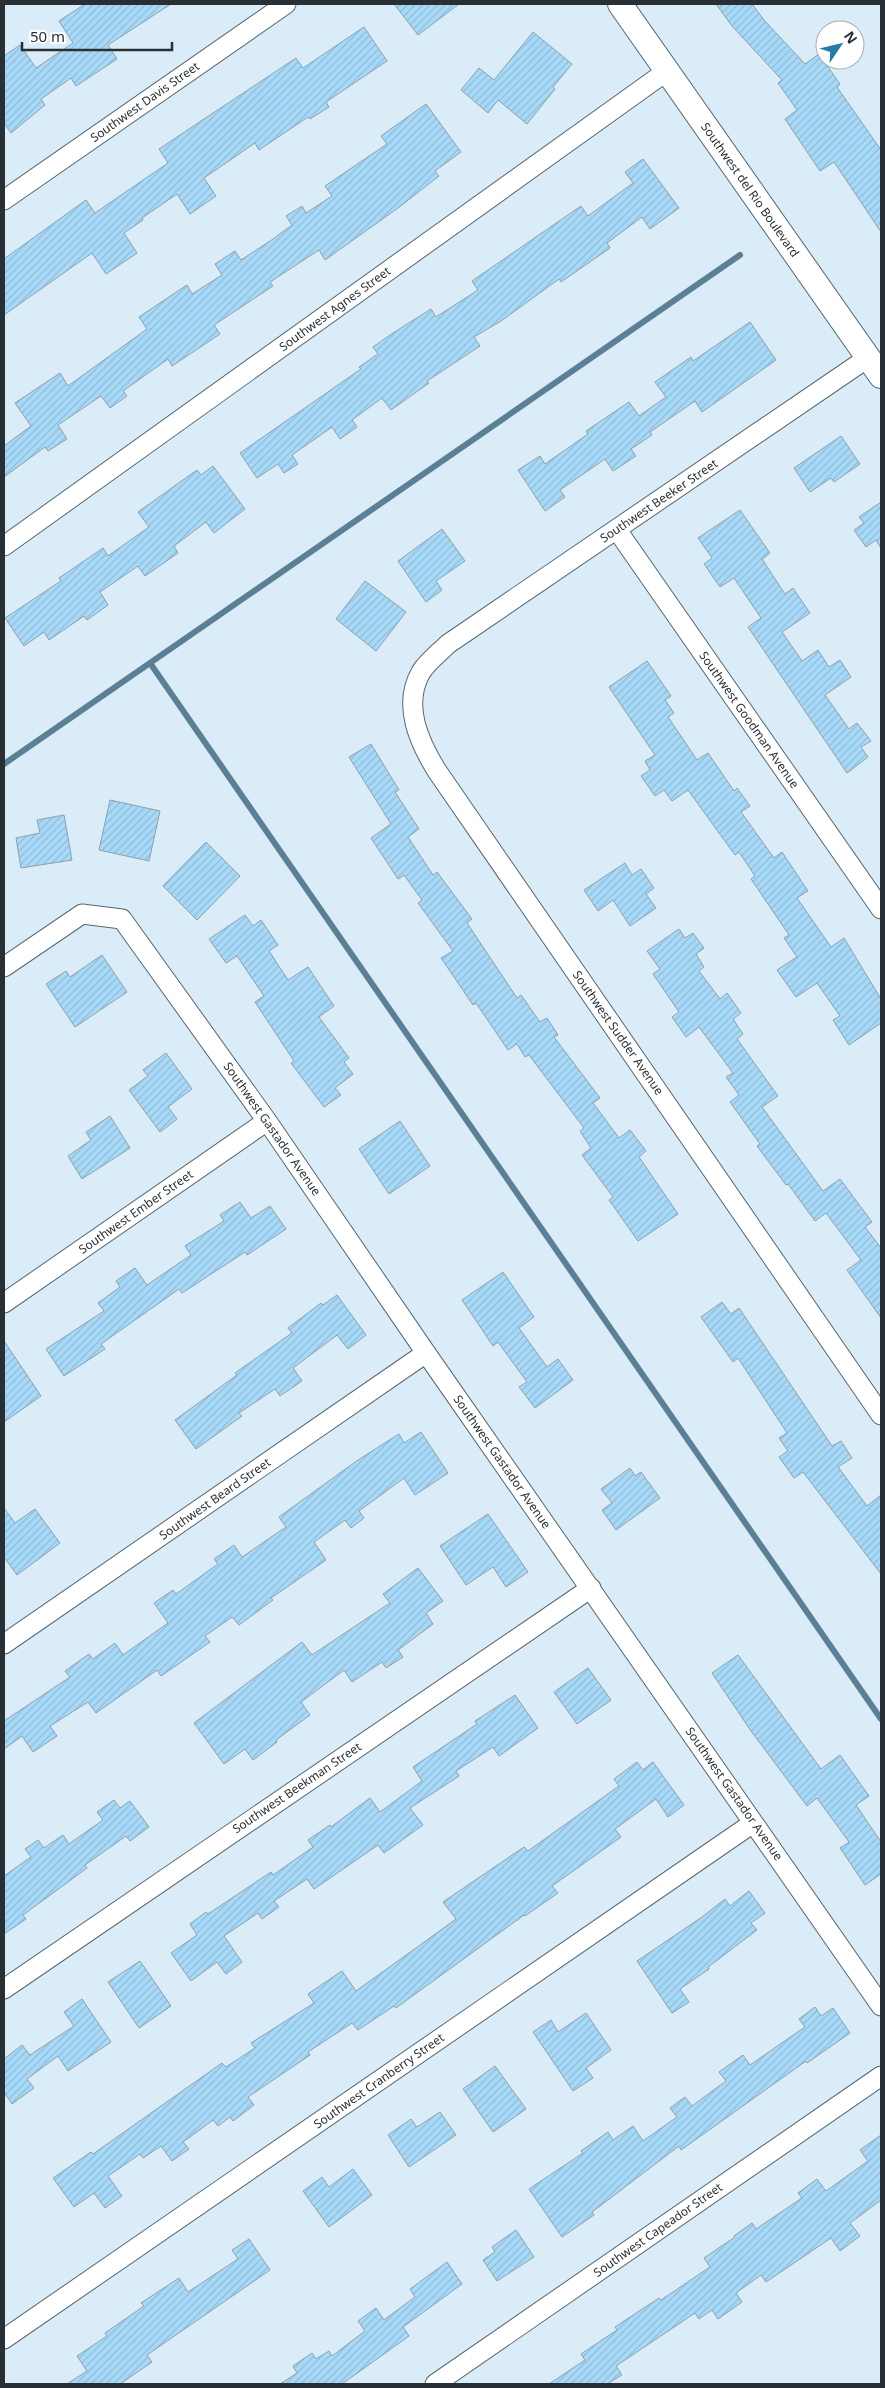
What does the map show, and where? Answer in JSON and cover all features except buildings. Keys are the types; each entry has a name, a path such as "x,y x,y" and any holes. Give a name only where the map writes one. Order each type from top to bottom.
{"street":[{"name":"Southwest Davis Street","path":"4,200 286,4"},
{"name":"Southwest del Rio Boulevard","path":"620,4 875,366"},
{"name":"Southwest Agnes Street","path":"4,546 667,71"},
{"name":"Southwest Beeker Street","path":"448,644 617,530 875,366"},
{"name":"Southwest Goodman Avenue","path":"617,530 881,909"},
{"name":"Southwest Sudder Avenue","path":"448,644 421,673 415,694 413,713 416,730 423,748 881,1415"},
{"name":"Southwest Gastador Avenue","path":"4,967 82,914 122,919 267,1121 426,1353 881,2006"},
{"name":"Southwest Ember Street","path":"4,1303 267,1121"},
{"name":"Southwest Beard Street","path":"4,1644 426,1353"},
{"name":"Southwest Beekman Street","path":"4,1989 591,1588"},
{"name":"Southwest Cranberry Street","path":"4,2340 753,1823"},
{"name":"Southwest Capeador Street","path":"435,2384 881,2076"}],"waterway":[{"path":"4,764 740,255"},
{"path":"150,663 881,1719"}]}
